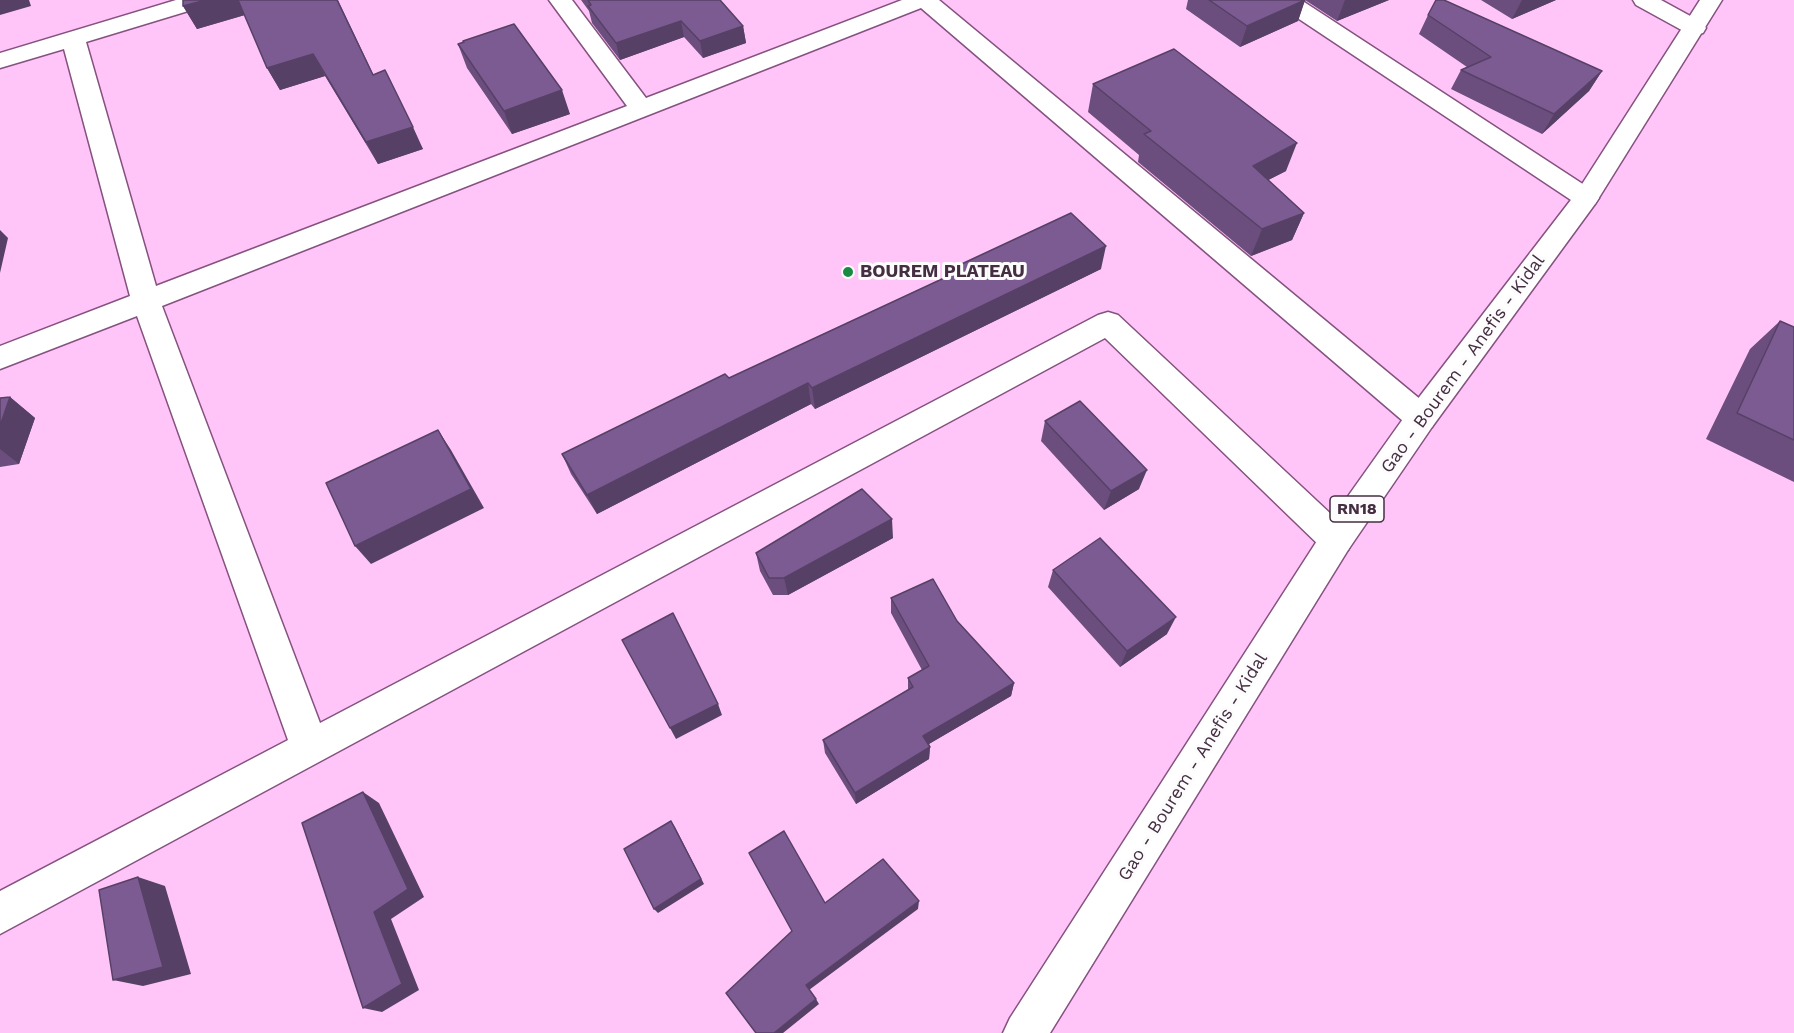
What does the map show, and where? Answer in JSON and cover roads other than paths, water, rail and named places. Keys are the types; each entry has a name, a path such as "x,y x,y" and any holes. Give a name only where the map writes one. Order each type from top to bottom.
{"street":[{"path":"0,61 198,0"},
{"path":"560,0 642,109"},
{"path":"0,358 924,0 1421,418"},
{"path":"1286,0 1586,198"},
{"path":"1644,0 1695,27"},
{"name":"Gao - Bourem - Anefis - Kidal","path":"1025,1033 1336,540 1421,418 1586,198 1712,0"},
{"path":"73,39 146,301 310,748"},
{"path":"0,914 1108,323 1336,540"}],"place":[{"name":"BOUREM PLATEAU","path":"848,272"}]}
